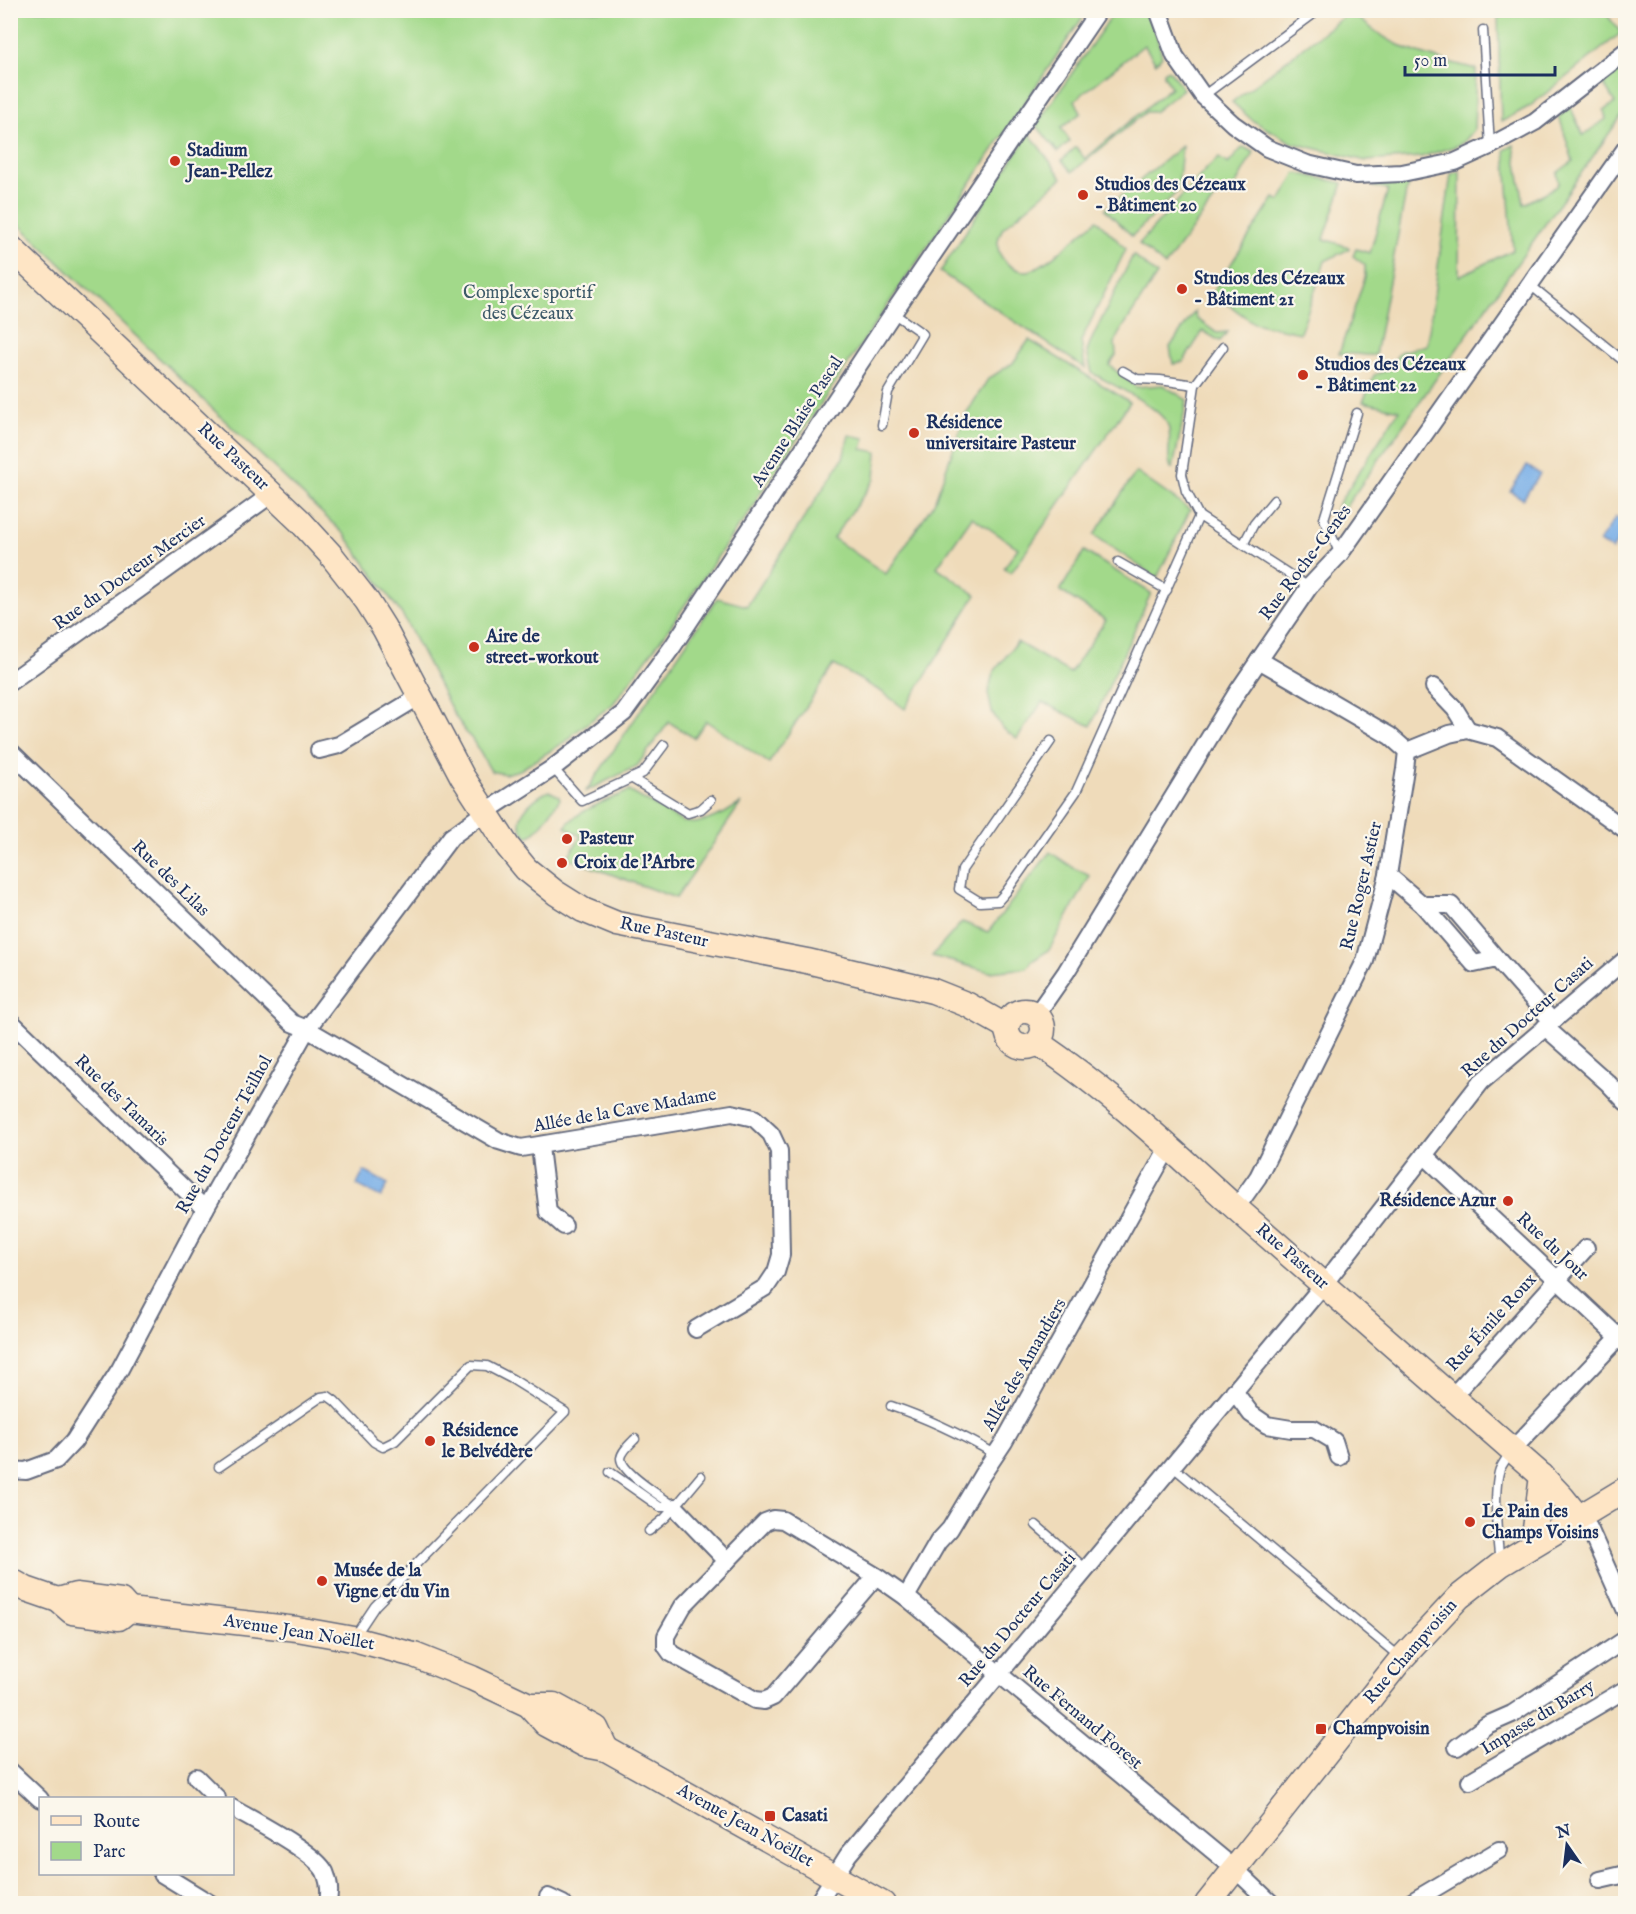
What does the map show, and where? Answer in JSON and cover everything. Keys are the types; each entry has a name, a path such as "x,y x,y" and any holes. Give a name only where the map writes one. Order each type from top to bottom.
{"main road":[{"name":"Rue Pasteur","path":"10,247 272,494 331,555 367,601 384,628 462,776 508,847 526,869 556,893 583,910 618,924 807,961 933,991 968,1005 1007,1027"},
{"path":"1020,1011 1036,1014 1044,1028 1041,1039 1038,1043 1026,1048 1014,1044 1007,1027 1011,1017 1020,1011"},
{"name":"Rue Pasteur","path":"1038,1043 1081,1073 1169,1146 1236,1208 1542,1476 1578,1517"},
{"path":"1533,1544 1542,1476"},
{"name":"Rue Champvoisin","path":"1207,1904 1402,1658 1459,1597 1500,1565 1626,1489"},
{"name":"Avenue Jean Noëllet","path":"10,1580 26,1589 58,1600 76,1595 121,1601 129,1610 297,1629 353,1638 414,1655 472,1677 529,1706 546,1724 585,1745 606,1749 883,1904"}],"street":[{"name":"Avenue Blaise Pascal","path":"485,812 553,768 624,713 674,646 893,313 1099,10"},
{"path":"1158,10 1175,56 1203,96 1233,124 1267,148 1307,164 1356,175 1402,173 1455,162 1490,147 1535,122 1626,51"},
{"name":"Rue Roche-Genès","path":"1036,1014 1066,972 1259,660 1309,587 1340,554 1626,148"},
{"name":"Rue du Docteur Mercier","path":"10,682 272,494"},
{"path":"1259,660 1390,736 1407,751 1449,734 1468,730 1497,738 1626,830"},
{"path":"1434,687 1455,709 1468,730"},
{"path":"319,750 339,745 420,696"},
{"name":"Rue des Lilas","path":"10,751 292,1023 307,1029"},
{"name":"Rue Roger Astier","path":"1236,1208 1258,1177 1365,961 1388,875 1407,751"},
{"name":"Rue du Docteur Teilhol","path":"10,1470 26,1471 57,1460 74,1441 120,1369 205,1209 307,1029 451,837 485,812"},
{"path":"1388,875 1423,905 1474,964 1497,959 1548,1024 1626,1102"},
{"name":"Rue du Docteur Casati","path":"817,1904 848,1855 1324,1284 1481,1082 1626,958"},
{"name":"Rue des Tamaris","path":"10,1021 205,1209"},
{"name":"Allée de la Cave Madame","path":"307,1029 499,1141 521,1148 540,1147 732,1113 754,1118 771,1134 778,1151 781,1255 776,1272 766,1287 696,1329"},
{"name":"Allée des Amandiers","path":"906,1597 938,1542 950,1530 1004,1442 1169,1146"},
{"path":"540,1147 548,1212 564,1226"},
{"name":"Rue du Jour","path":"1424,1155 1623,1338"},
{"name":"Rue Émile Roux","path":"1451,1398 1586,1248"},
{"path":"1512,1450 1623,1338"},
{"path":"1234,1391 1251,1414 1267,1425 1291,1429 1314,1429 1334,1441 1338,1457"},
{"path":"675,1507 727,1561"},
{"path":"1578,1517 1588,1528 1624,1604"},
{"name":"Rue Fernand Forest","path":"876,1576 773,1697 764,1701 755,1700 671,1653 666,1646 666,1636 683,1606 765,1522 773,1519 783,1520 876,1576 906,1597 1235,1869 1272,1904"},
{"path":"1457,1747 1478,1731 1512,1714 1626,1639"},
{"name":"Impasse du Barry","path":"1470,1781 1626,1689"},
{"path":"10,1771 39,1798"},
{"path":"196,1777 216,1797"},
{"path":"234,1809 308,1854 324,1870 330,1894 327,1904"},
{"path":"1408,1904 1499,1850"},
{"path":"1600,1880 1626,1874"},
{"path":"164,1875 211,1904"}],"lane":[{"path":"1203,96 1312,15"},
{"path":"1483,30 1490,147"},
{"path":"1529,284 1626,363"},
{"path":"882,425 888,392 923,334 893,313"},
{"path":"1223,347 1195,385 1182,474 1186,491 1199,516 1309,587"},
{"path":"1123,370 1137,379 1195,385"},
{"path":"1340,554 1324,519 1357,413"},
{"path":"1244,543 1254,524 1274,500"},
{"path":"1051,741 962,870 959,889 980,902 998,901 1006,892 1076,792 1199,516"},
{"path":"1118,562 1167,590"},
{"path":"553,768 582,801 643,773 663,744"},
{"path":"631,778 688,813 701,809 711,800"},
{"path":"219,1467 321,1397 328,1396 374,1442 383,1447 395,1441 471,1365 487,1366 565,1412 375,1606 353,1638"},
{"path":"891,1406 961,1436 995,1454"},
{"path":"635,1439 623,1453 622,1464 632,1475 675,1507"},
{"path":"1500,1565 1496,1536 1497,1496 1500,1470 1512,1450"},
{"path":"1172,1466 1402,1658"},
{"path":"610,1473 660,1507 675,1507"},
{"path":"649,1531 665,1518 701,1476"},
{"path":"1036,1526 1086,1569"}],"green space":[{"name":"Complexe sportif des Cézeaux","path":"10,11 1087,11 757,498 758,500 741,525 613,704 573,734 571,738 520,770 505,774 491,771 454,714 403,616 345,535 11,217"},
{"path":"1115,11 1150,11 1162,56 1156,63 1144,45 1075,100 1081,113 1061,128 1070,141 1058,152 1036,125"},
{"path":"1351,11 1381,35 1409,50 1476,69 1474,130 1464,142 1421,157 1366,161 1293,143 1253,121 1232,102"},
{"path":"1535,11 1604,11 1621,33 1530,106 1501,122 1498,17"},
{"path":"1619,66 1625,75 1625,111 1337,519 1335,518 1337,506 1399,410 1363,402 1374,375 1388,370 1400,352 1427,345 1451,174 1460,171 1459,276 1513,250 1505,150 1514,145 1524,204 1556,187 1559,183 1557,173 1573,161 1559,116 1570,106 1583,135 1606,119 1604,110 1615,103 1603,83 1595,89 1593,87"},
{"path":"1167,70 1183,89 1154,112 1146,112 1072,172 1062,160 1076,147 1085,159 1171,87 1164,75"},
{"path":"1029,133 1062,178 1003,228 999,236 998,247 1005,262 1021,271 1035,268 1053,257 1097,220 1126,249 1081,341 1085,368 940,272"},
{"path":"1182,146 1178,191 1132,236 1105,209"},
{"path":"1243,147 1254,152 1233,189 1220,191 1165,266 1139,244 1209,166 1219,158 1228,164"},
{"path":"1296,173 1343,183 1324,239 1349,247 1325,261 1320,281 1300,333 1254,323 1212,293 1274,198 1280,201"},
{"path":"1408,182 1375,355 1339,354 1365,277 1365,265 1353,256 1356,249 1370,253 1388,189 1374,187 1375,184"},
{"path":"1133,255 1157,275 1118,335 1115,343 1116,355 1109,365 1136,387 1163,385 1187,400 1173,468 1169,463 1170,437 1164,419 1146,404 1092,373 1087,352"},
{"path":"1195,311 1196,318 1217,333 1228,332 1220,341 1203,331 1183,362 1173,364 1170,347"},
{"path":"1029,340 1130,402 1011,573 1004,568 1018,548 972,517 937,567 976,595 905,709 882,692 834,665 769,763 706,721 694,738 669,722 637,766 586,791 717,598 747,606 843,458 849,435 865,438 862,449 877,452 875,479 833,538 886,574 934,503 966,414 988,379 1013,363"},
{"path":"1136,472 1190,510 1157,578 1094,535"},
{"path":"1084,551 1151,593 1091,726 1042,702 1017,739 1002,728 992,712 988,693 993,673 1017,642 1070,673 1106,620 1060,591"},
{"path":"549,791 559,796 560,799 540,827 529,837 520,824 521,817 530,804"},
{"path":"629,791 683,822 695,823 708,820 741,803 676,898 567,858 581,836 565,827 570,821 577,815"},
{"path":"1050,852 1090,876 1049,950 1032,961 1027,968 990,972 932,956 962,922 988,932"}],"water":[{"path":"1527,466 1540,474 1523,499 1510,491"},
{"path":"1616,517 1625,524 1625,530 1612,550 1599,542"},
{"path":"364,1171 388,1184 381,1197 357,1185"}],"place":[{"name":"Stadium Jean-Pellez","path":"175,161"},
{"name":"Studios des Cézeaux - Bâtiment 20","path":"1083,195"},
{"name":"Studios des Cézeaux - Bâtiment 21","path":"1182,289"},
{"name":"Studios des Cézeaux - Bâtiment 22","path":"1303,375"},
{"name":"Résidence universitaire Pasteur","path":"914,433"},
{"name":"Aire de street-workout","path":"474,647"},
{"name":"Pasteur","path":"567,839"},
{"name":"Croix de l'Arbre","path":"562,863"},
{"name":"Résidence Azur","path":"1508,1201"},
{"name":"Résidence le Belvédère","path":"430,1441"},
{"name":"Le Pain des Champs Voisins","path":"1470,1522"},
{"name":"Musée de la Vigne et du Vin","path":"322,1581"},
{"name":"Champvoisin","path":"1321,1729"},
{"name":"Casati","path":"770,1816"}]}
